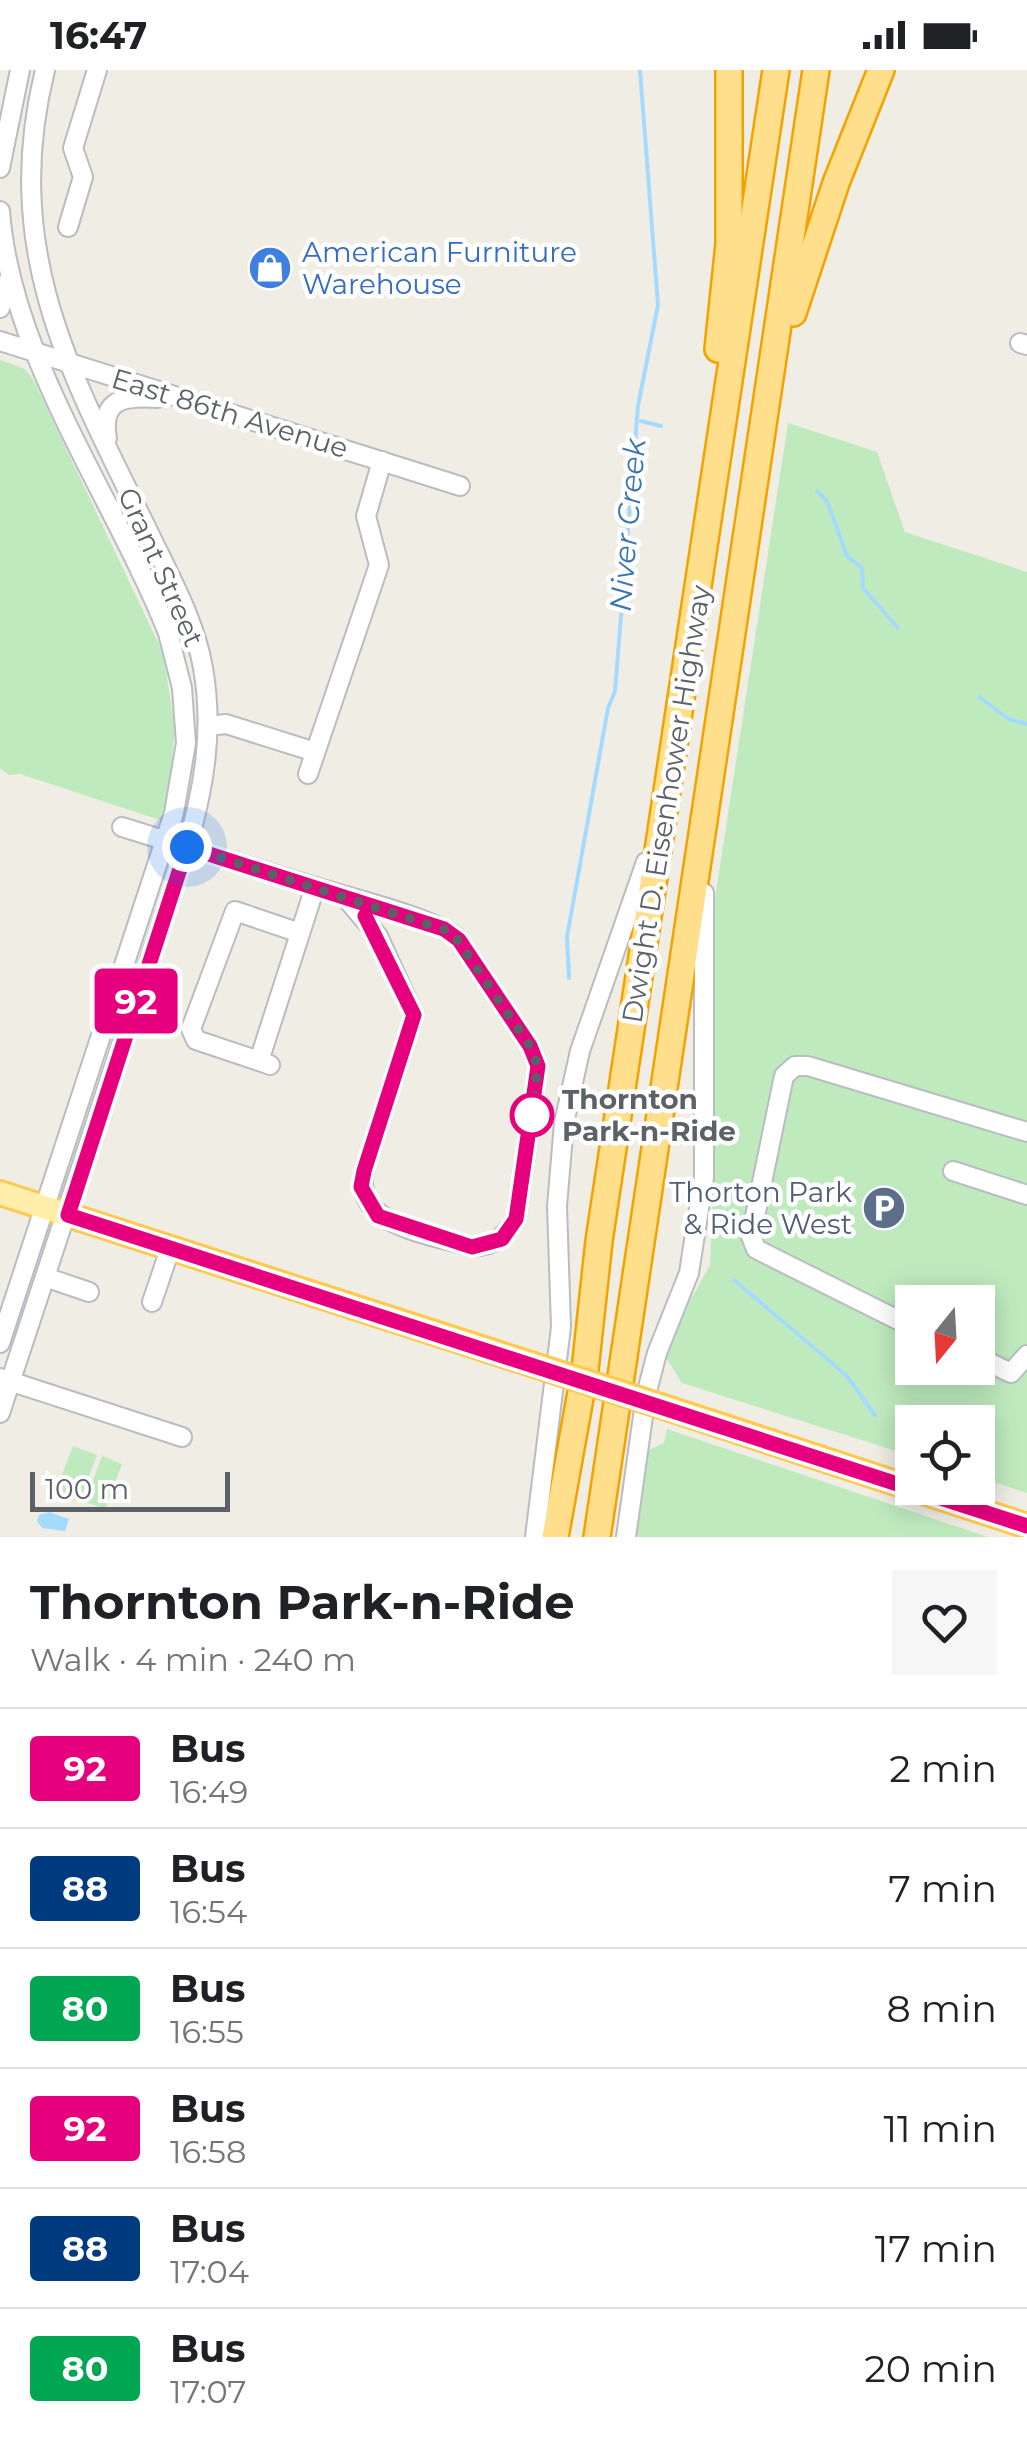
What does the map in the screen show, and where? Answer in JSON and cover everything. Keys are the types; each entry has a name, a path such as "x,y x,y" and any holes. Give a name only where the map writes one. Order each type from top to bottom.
{"highway":[{"path":"726,415 716,369 729,244 730,70"},
{"name":"Dwight D. Eisenhower Highway","path":"555,1537 592,1378 599,1241 776,70"},
{"path":"592,1378 792,70"},
{"name":"Dwight D. Eisenhower Highway","path":"597,1537 816,70"},
{"path":"761,450 804,276 882,70"}],"main road":[{"path":"0,1192 531,1364 592,1378 673,1410 1027,1526"}],"street":[{"path":"0,168 20,70"},
{"name":"Grant Street","path":"0,1343 56,1212 187,847 204,789 208,726 202,667 188,616 64,362 39,298 23,213 26,148 45,70"},
{"path":"68,227 83,178 73,148 98,70"},
{"name":"Grant Street","path":"0,211 9,279 37,354 154,598 176,658 186,742 166,840 56,1212 48,1278 6,1380 0,1413"},
{"path":"0,308 9,279"},
{"name":"East 86th Avenue","path":"0,342 460,486"},
{"path":"112,459 105,424 109,407 126,397 188,400"},
{"path":"308,774 379,564 366,516 382,461"},
{"path":"208,726 226,724 315,752"},
{"path":"535,1537 561,1327 557,1206 564,1123 580,1052 631,913 670,774"},
{"path":"626,1537 646,1395 656,1353 689,1273 704,1177 701,972 712,777"},
{"path":"122,827 315,887 452,932 530,1046 538,1066 516,1219 502,1239 488,1246 472,1247 378,1216 366,1202 361,1187 364,1171 414,1015 378,936 345,897"},
{"path":"300,933 235,911 191,1029 196,1040 264,1063 315,887"},
{"path":"895,1319 756,1250 751,1236 784,1076 794,1066 822,1069 1027,1132"},
{"path":"953,1172 1027,1195"},
{"path":"152,1302 170,1249"},
{"path":"48,1278 90,1292"},
{"path":"995,1365 1012,1373 1027,1354"},
{"path":"6,1380 182,1437"}],"green space":[{"path":"0,360 25,369 33,379 163,653 175,729 169,791 160,820 20,774 9,775 0,768"},
{"path":"788,423 877,452 905,532 1027,572 1027,1493 995,1483 995,1405 895,1405 895,1451 682,1383 662,1351 710,1265 715,1141 706,957"},
{"path":"667,1429 988,1537 631,1537 644,1452 664,1443"},
{"path":"73,1446 97,1455 79,1502 55,1493"},
{"path":"102,1456 122,1464 105,1509 85,1502"}],"water":[{"path":"49,1512 69,1519 65,1531 42,1528 37,1521 39,1515"}],"waterway":[{"name":"Niver Creek","path":"569,978 567,937 608,708 615,691 638,406 658,305 640,70"},
{"path":"641,421 661,426"},
{"path":"817,491 827,501 847,556 862,568 863,588 898,628"},
{"path":"979,697 1009,719 1027,724"},
{"name":"Niver Creek","path":"734,1280 846,1375 875,1415"}],"bus line":[{"name":"92","path":"365,916 414,1015 402,1063 364,1171 361,1187 366,1202 378,1216 472,1247 488,1246 502,1239 516,1219 538,1066 530,1046 459,940 444,929 187,847 68,1215 1027,1526"}],"place":[{"name":"American Furniture Warehouse","path":"270,268"},
{"name":"Thornton Park-n-Ride","path":"532,1115"},
{"name":"Thorton Park & Ride West","path":"884,1208"}],"route":[{"path":"187,847 452,932 530,1046 538,1066 532,1115"}]}
